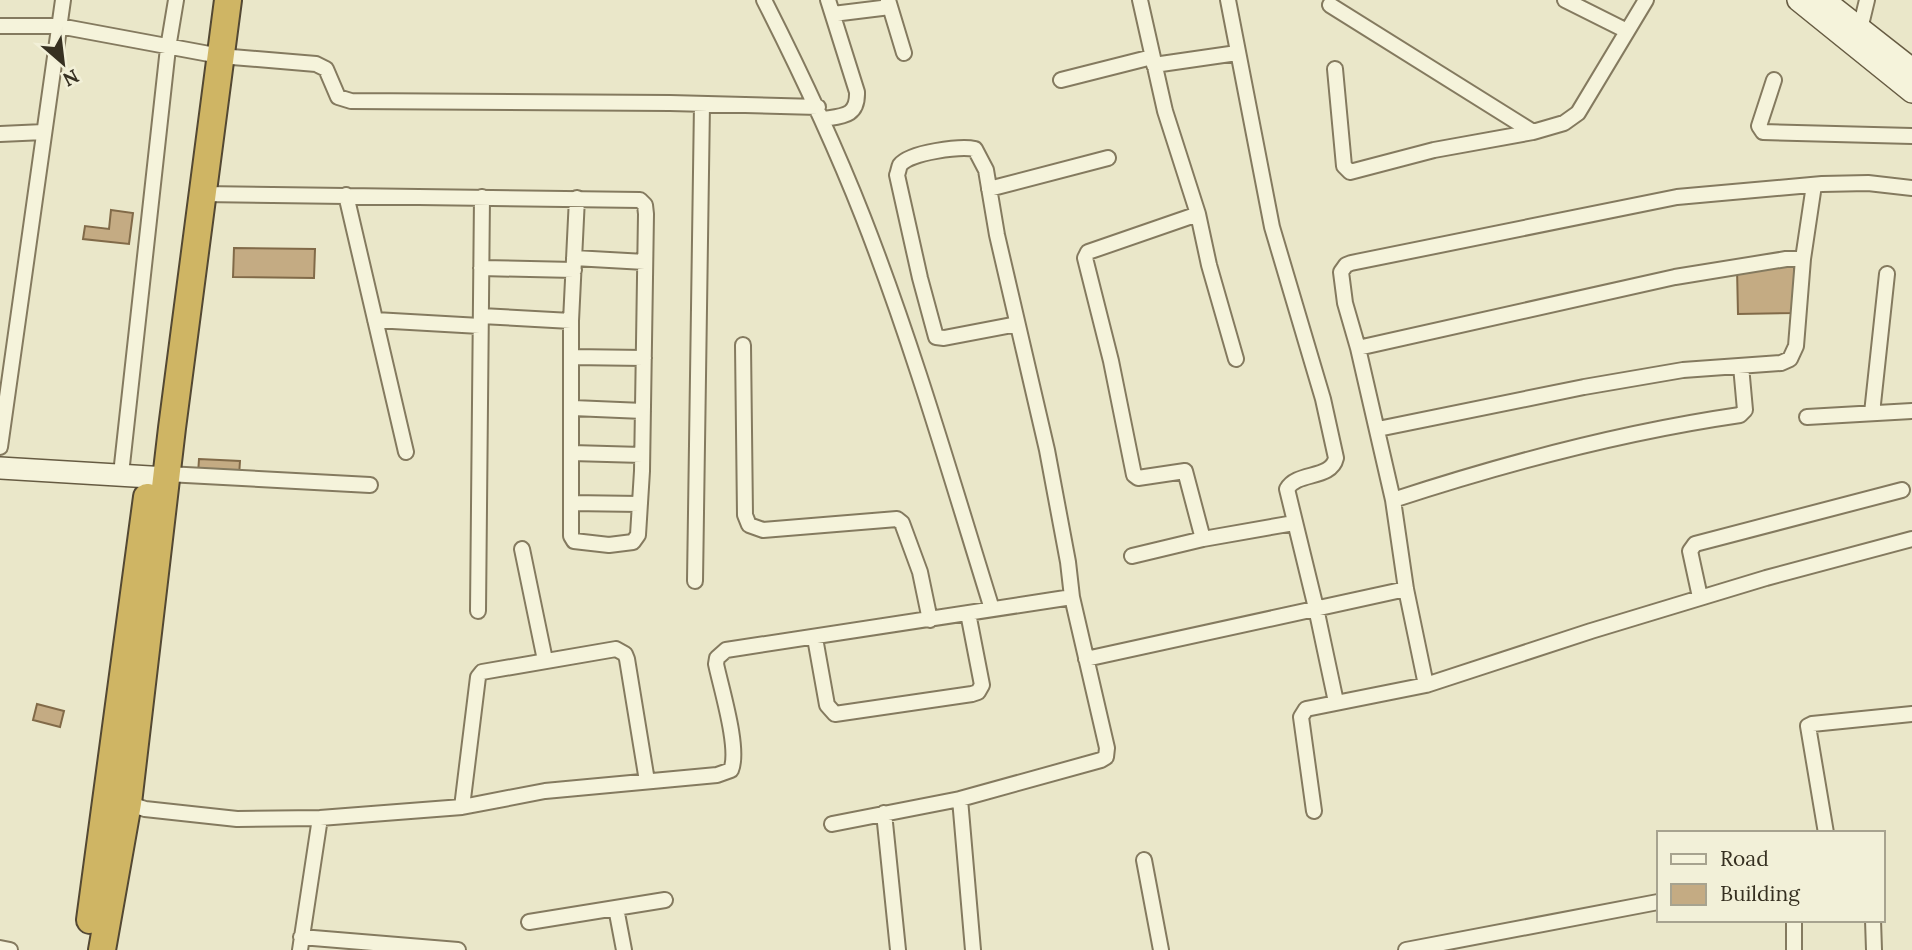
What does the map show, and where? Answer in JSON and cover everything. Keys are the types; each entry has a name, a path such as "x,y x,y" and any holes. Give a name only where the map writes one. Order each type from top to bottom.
{"highway":[{"path":"102,950 116,801 202,194 212,55 212,0"},
{"path":"161,476 212,55 228,0"},
{"path":"86,950 116,801"}],"main road":[{"path":"1798,0 1912,92"},
{"path":"1825,0 1912,69"},
{"path":"0,468 161,476"}],"street":[{"path":"0,446 63,0"},
{"path":"121,474 168,47 176,0"},
{"path":"764,0 820,113 863,217 909,343 992,609"},
{"path":"1140,0 1172,137 1198,214 1209,265 1236,359"},
{"path":"1228,0 1272,227 1323,399 1336,458 1335,464 1328,470 1287,485 1336,702"},
{"path":"1565,0 1627,30"},
{"path":"1335,69 1344,166 1349,172 1434,150 1533,132 1564,123 1578,113 1646,0"},
{"path":"1860,29 1867,0"},
{"path":"0,26 59,26 212,55 322,66 329,74 338,97 351,101 702,104 843,116 856,108 857,92 831,7 889,3 904,53"},
{"path":"1330,5 1533,132"},
{"path":"1061,80 1153,61 1237,53"},
{"path":"1774,80 1759,126 1763,132 1912,136"},
{"path":"695,580 702,104"},
{"path":"0,134 44,132"},
{"path":"832,824 960,799 1106,757 1107,748 1072,597 1047,450 1017,324 986,170 975,149 964,147 916,156 900,166 897,176 936,337 944,338 1017,324"},
{"path":"989,189 1108,158"},
{"path":"1426,685 1406,589 1393,500 1378,429 1345,303 1341,272 1349,264 1677,197 1814,185 1868,183 1912,188"},
{"path":"1378,429 1584,387 1683,370 1781,363 1790,359 1796,346 1803,259 1814,185"},
{"path":"202,194 577,198 640,200 645,205 646,214 642,455 638,535 635,541 629,544 609,545 573,539 571,321 577,198"},
{"path":"346,195 406,452"},
{"path":"478,611 482,197"},
{"path":"1198,214 1088,251 1085,258 1111,361 1134,475 1138,478 1185,471 1203,539"},
{"path":"1358,348 1675,277 1786,259 1803,259"},
{"path":"481,268 645,262"},
{"path":"1872,412 1887,274"},
{"path":"375,320 571,321"},
{"path":"743,345 745,516 749,525 762,530 897,519 902,523 919,572 930,620"},
{"path":"572,357 644,358"},
{"path":"1393,500 1464,477 1614,439 1682,423 1740,415 1745,410 1741,366"},
{"path":"573,408 643,411"},
{"path":"1807,417 1912,411"},
{"path":"572,453 642,455"},
{"path":"161,476 370,485"},
{"path":"1700,597 1690,551 1695,544 1902,490"},
{"path":"571,503 640,504"},
{"path":"1132,556 1203,539 1294,523"},
{"path":"1314,811 1301,715 1306,709 1426,685 1700,597 1912,539"},
{"path":"522,549 545,660"},
{"path":"1086,659 1406,589"},
{"path":"116,801 145,809 237,819 320,818 462,807 545,791 717,775 731,770 734,764 731,733 716,664 719,654 726,650 1072,597"},
{"path":"815,638 827,705 835,714 972,694 978,692 982,685 968,613"},
{"path":"462,807 478,677 485,670 616,649 625,654 647,781"},
{"path":"1826,831 1808,726 1912,714"},
{"path":"960,799 973,950"},
{"path":"884,813 898,950"},
{"path":"320,818 300,944 458,950"},
{"path":"1144,860 1161,950"},
{"path":"529,922 665,901"},
{"path":"1406,950 1657,902"},
{"path":"616,908 624,950"},
{"path":"1794,922 1794,950"},
{"path":"1873,922 1874,950"},
{"path":"0,948 10,950"}],"building":[{"path":"111,210 133,213 129,244 83,239 85,226 109,229"},
{"path":"234,248 315,249 314,278 233,277"},
{"path":"1794,266 1795,313 1738,314 1737,268"},
{"path":"199,459 240,461 239,476 198,474"},
{"path":"37,704 64,711 60,727 33,720"}]}
